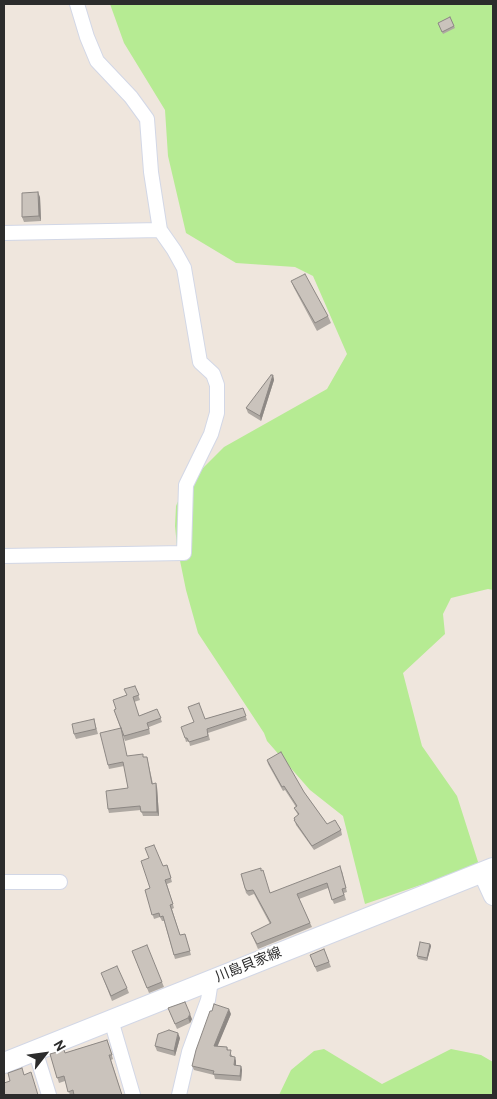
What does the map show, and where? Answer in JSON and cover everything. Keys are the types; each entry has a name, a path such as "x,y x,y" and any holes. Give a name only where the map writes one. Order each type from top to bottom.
{"main road":[{"name":"川島貝家線","path":"4,1063 488,870"}],"street":[{"path":"4,556 184,553 186,485 214,424 217,413 217,385 213,374 200,362 198,355 184,268 160,230 151,172 147,119 131,97 97,61 86,37 77,4"},
{"path":"4,233 160,230"},
{"path":"488,870 493,896"},
{"path":"4,882 60,882"},
{"path":"180,1095 189,1052 208,1000 212,981"},
{"path":"111,1020 133,1095"},
{"path":"35,1050 49,1095"}],"green space":[{"path":"110,4 493,4 493,590 488,589 451,598 443,614 445,634 403,673 422,746 457,796 479,865 365,904 343,816 310,790 267,741 264,733 198,633 186,590 175,526 176,506 184,487 224,447 327,389 347,354 313,276 295,267 236,263 186,233 168,156 165,110 124,43"},
{"path":"324,1049 382,1084 451,1049 481,1055 493,1062 493,1095 279,1095 291,1070 314,1051"}],"building":[{"path":"450,17 454,26 442,32 438,23"},
{"path":"38,192 39,216 22,217 22,193"},
{"path":"305,274 328,316 315,323 291,281"},
{"path":"271,375 273,375 260,416 246,408"},
{"path":"135,686 139,695 133,697 139,716 157,709 161,718 147,723 149,729 124,736 114,710 116,709 113,700 127,695 124,689"},
{"path":"199,703 205,719 243,708 246,716 207,729 208,736 189,742 185,738 181,727 194,722 188,707"},
{"path":"94,719 96,729 74,734 72,724"},
{"path":"121,728 127,756 143,754 143,757 147,757 152,784 156,783 157,812 141,812 140,806 108,809 106,791 128,788 123,762 108,765 100,733"},
{"path":"281,752 304,792 327,824 335,820 341,830 312,846 294,820 299,814 294,808 297,806 284,786 282,787 267,760"},
{"path":"154,845 163,866 167,865 171,878 165,880 173,904 170,905 180,935 185,934 190,951 174,955 163,916 160,917 159,913 152,915 145,890 150,888 141,861 149,858 145,848"},
{"path":"340,866 346,888 342,889 344,895 332,900 327,883 297,894 310,923 257,944 251,933 271,923 253,890 247,891 245,888 241,874 261,868 270,893"},
{"path":"420,942 430,944 427,958 417,956"},
{"path":"147,945 162,982 147,988 132,951"},
{"path":"324,949 329,962 315,967 310,955"},
{"path":"117,966 127,988 111,996 101,973"},
{"path":"185,1002 190,1014 188,1018 175,1024 168,1008"},
{"path":"214,1004 229,1009 214,1046 227,1047 227,1050 231,1050 230,1056 235,1057 234,1065 241,1066 240,1076 213,1074 214,1071 192,1066 196,1050"},
{"path":"169,1030 178,1033 174,1051 155,1046 158,1034"},
{"path":"107,1040 112,1055 109,1055 122,1095 74,1095 73,1090 68,1092 64,1076 57,1078 50,1054 64,1050 65,1053"},
{"path":"22,1068 24,1075 31,1072 38,1095 4,1095 4,1083 10,1081 8,1073"}]}
